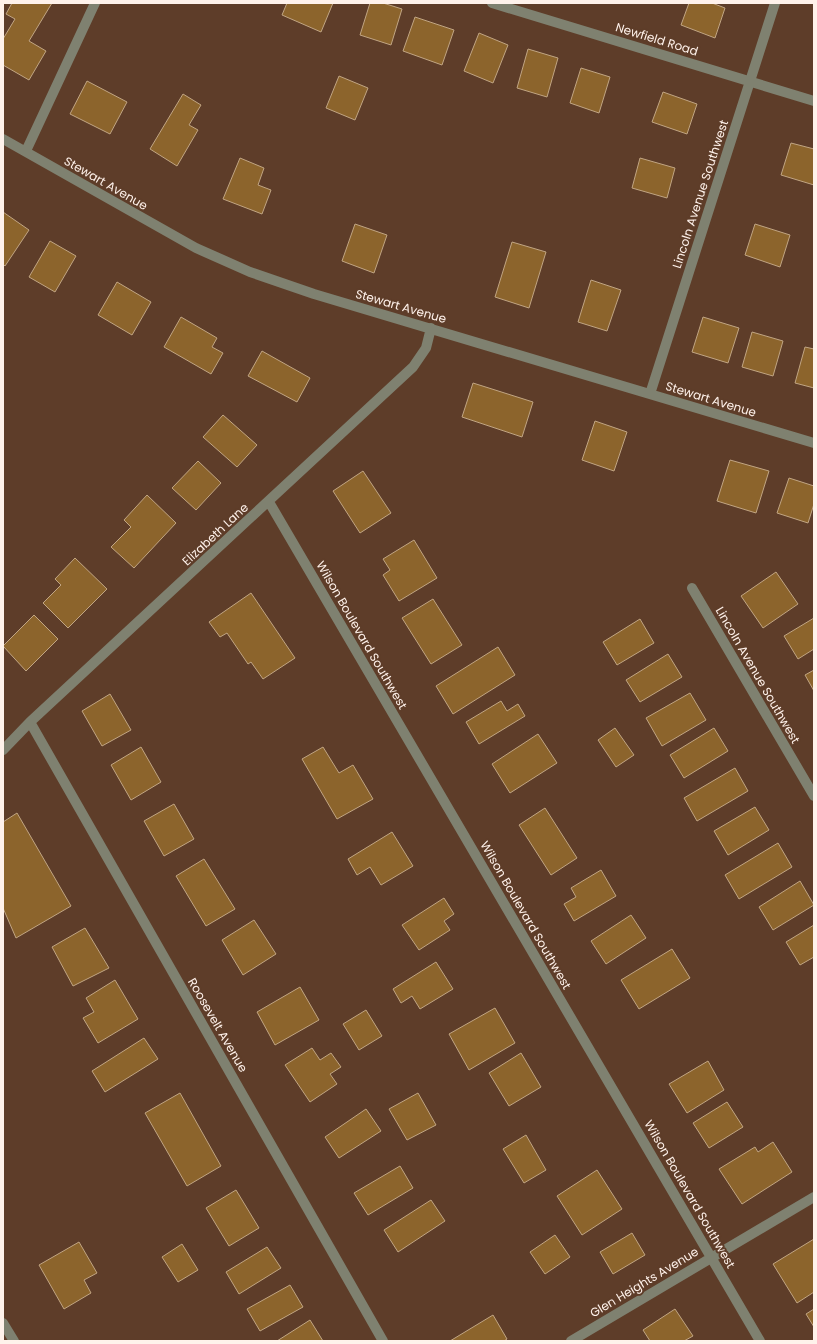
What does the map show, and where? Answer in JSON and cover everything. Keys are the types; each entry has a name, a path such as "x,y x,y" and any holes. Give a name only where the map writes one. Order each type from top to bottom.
{"street":[{"path":"26,151 95,3"},
{"name":"Newfield Road","path":"492,3 814,101"},
{"name":"Lincoln Avenue Southwest","path":"650,394 775,3"},
{"name":"Stewart Avenue","path":"3,139 176,238 224,262 286,285 814,443"},
{"name":"Elizabeth Lane","path":"3,750 30,722 413,367 426,348 431,328"},
{"name":"Wilson Boulevard Southwest","path":"269,502 760,1341"},
{"name":"Lincoln Avenue Southwest","path":"692,588 814,796"},
{"name":"Roosevelt Avenue","path":"30,722 383,1341"},
{"name":"Glen Heights Avenue","path":"571,1341 814,1197"},
{"path":"3,1323 14,1341"}],"building":[{"path":"12,3 52,3 29,41 46,51 29,80 3,65 3,39 15,19 6,14"},
{"path":"287,3 333,3 321,32 282,15"},
{"path":"370,3 383,3 402,9 391,45 360,35"},
{"path":"689,3 712,3 725,8 715,38 681,25"},
{"path":"415,17 454,30 442,65 403,51"},
{"path":"479,33 508,45 493,83 464,71"},
{"path":"528,49 558,58 547,97 517,88"},
{"path":"581,68 610,77 599,113 570,103"},
{"path":"339,76 368,88 355,120 326,108"},
{"path":"87,81 127,102 110,134 70,114"},
{"path":"663,92 697,104 687,134 652,122"},
{"path":"183,94 201,105 189,125 198,130 177,166 150,149"},
{"path":"791,143 814,149 814,185 781,175"},
{"path":"240,158 264,168 258,185 271,190 262,214 223,199"},
{"path":"640,158 675,168 667,198 632,188"},
{"path":"3,212 29,230 5,266 3,264"},
{"path":"355,224 387,235 374,273 342,261"},
{"path":"755,224 790,235 780,267 745,255"},
{"path":"50,241 76,256 55,292 29,277"},
{"path":"512,242 546,252 529,308 495,297"},
{"path":"591,280 621,290 607,331 578,322"},
{"path":"117,282 151,302 132,335 98,315"},
{"path":"181,317 217,338 212,347 223,353 211,374 164,347"},
{"path":"703,317 739,328 728,363 692,352"},
{"path":"752,332 783,341 773,376 742,367"},
{"path":"805,347 814,349 814,388 795,383"},
{"path":"262,351 310,378 297,402 248,376"},
{"path":"473,383 533,402 522,437 462,417"},
{"path":"223,415 257,445 237,467 203,437"},
{"path":"595,421 627,432 614,471 582,460"},
{"path":"730,460 769,471 756,513 717,501"},
{"path":"198,461 221,483 196,510 172,488"},
{"path":"363,471 391,513 360,533 333,491"},
{"path":"789,478 814,486 814,504 808,523 777,513"},
{"path":"147,495 176,523 134,568 111,547 131,527 124,520"},
{"path":"414,540 437,578 399,601 383,575 390,570 383,559"},
{"path":"75,558 107,589 68,628 43,603 61,585 55,579"},
{"path":"776,572 798,604 763,628 741,596"},
{"path":"251,593 295,658 263,679 251,662 248,664 227,633 220,637 209,622"},
{"path":"433,599 462,645 431,664 402,618"},
{"path":"34,615 58,639 26,671 3,646"},
{"path":"814,618 814,649 798,659 784,636"},
{"path":"640,619 654,643 617,665 603,642"},
{"path":"498,647 515,675 453,714 436,686"},
{"path":"668,654 682,677 640,702 626,680"},
{"path":"814,670 814,691 805,675"},
{"path":"690,693 706,720 662,746 646,718"},
{"path":"110,694 131,730 102,746 82,711"},
{"path":"501,701 507,711 518,704 525,716 479,744 466,722"},
{"path":"615,728 634,755 616,767 598,740"},
{"path":"714,728 728,751 684,778 670,755"},
{"path":"538,734 557,763 510,793 492,764"},
{"path":"141,747 161,782 131,800 111,765"},
{"path":"323,747 339,773 353,765 373,799 337,819 302,759"},
{"path":"735,768 748,791 697,821 684,798"},
{"path":"174,804 194,839 164,856 144,821"},
{"path":"755,807 769,830 728,855 714,831"},
{"path":"545,808 577,858 551,875 519,825"},
{"path":"17,813 71,906 16,938 3,908 3,822"},
{"path":"392,832 413,866 381,885 370,867 357,875 348,859"},
{"path":"778,843 792,867 739,899 725,875"},
{"path":"204,859 235,909 206,926 176,876"},
{"path":"601,870 616,896 574,921 564,904 576,897 571,888"},
{"path":"800,881 814,905 773,930 759,907"},
{"path":"444,898 454,914 444,921 450,930 419,950 402,925"},
{"path":"631,915 646,938 606,964 591,941"},
{"path":"254,920 276,954 243,975 222,940"},
{"path":"814,925 814,957 800,965 786,942"},
{"path":"85,928 109,968 73,986 52,947"},
{"path":"672,949 690,978 639,1009 621,980"},
{"path":"436,962 453,989 420,1009 412,996 401,1003 393,989"},
{"path":"115,980 138,1019 98,1043 83,1018 94,1012 86,998"},
{"path":"300,987 319,1020 275,1045 257,1012"},
{"path":"495,1008 515,1043 469,1070 449,1034"},
{"path":"366,1010 382,1036 359,1050 343,1024"},
{"path":"144,1038 158,1059 105,1092 92,1071"},
{"path":"312,1048 320,1060 331,1053 341,1067 330,1074 337,1084 310,1102 285,1065"},
{"path":"521,1053 541,1087 509,1106 489,1073"},
{"path":"708,1061 724,1090 687,1113 669,1084"},
{"path":"180,1093 221,1166 187,1186 145,1113"},
{"path":"418,1093 436,1125 407,1140 389,1109"},
{"path":"727,1102 743,1127 709,1148 693,1123"},
{"path":"366,1109 381,1131 339,1158 325,1137"},
{"path":"526,1135 546,1170 524,1183 503,1149"},
{"path":"773,1142 792,1172 742,1204 719,1169 755,1147 758,1152"},
{"path":"400,1166 413,1188 368,1215 354,1193"},
{"path":"597,1170 622,1209 582,1235 557,1196"},
{"path":"236,1190 259,1228 229,1246 206,1208"},
{"path":"431,1200 445,1221 398,1252 384,1230"},
{"path":"632,1233 645,1255 613,1274 600,1252"},
{"path":"555,1235 570,1257 545,1274 530,1252"},
{"path":"814,1239 814,1292 797,1303 773,1264"},
{"path":"79,1242 97,1273 84,1280 91,1293 64,1309 39,1265"},
{"path":"182,1244 198,1270 178,1282 162,1257"},
{"path":"267,1247 281,1268 239,1294 226,1272"},
{"path":"290,1285 303,1307 260,1331 247,1309"},
{"path":"675,1309 693,1336 684,1341 650,1341 643,1330"},
{"path":"814,1309 814,1327 806,1314"},
{"path":"493,1315 507,1339 504,1341 450,1341"},
{"path":"310,1320 323,1341 277,1341"}]}
